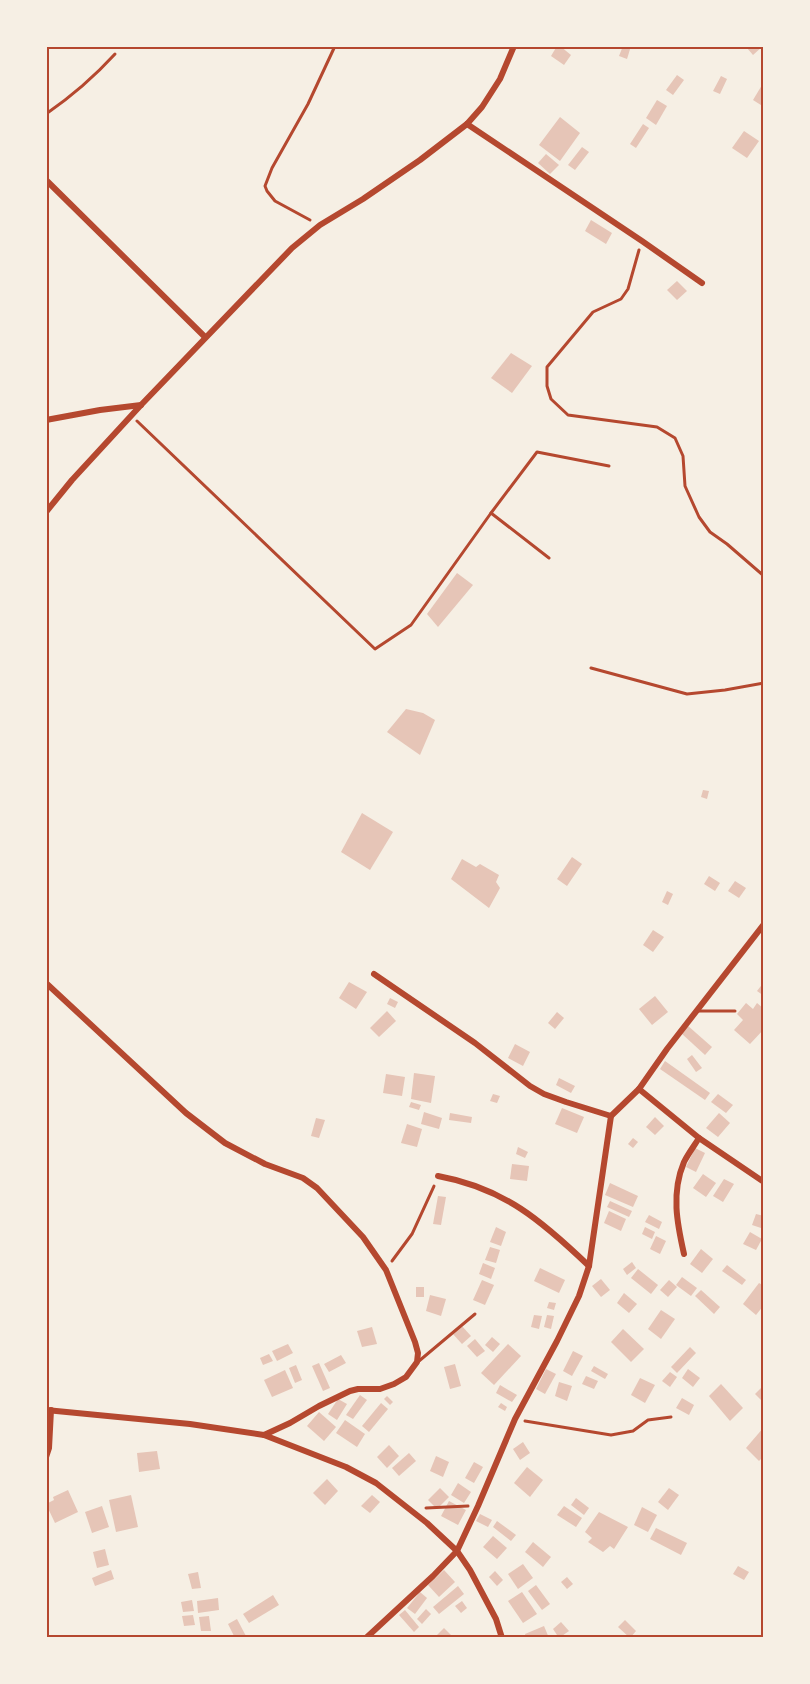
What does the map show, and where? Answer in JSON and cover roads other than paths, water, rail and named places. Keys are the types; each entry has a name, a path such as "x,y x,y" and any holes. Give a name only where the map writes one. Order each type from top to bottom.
{"street":[{"path":"46,512 72,480 141,405 292,248 320,225 363,200 420,160 466,124 482,106 500,79 514,46"},
{"path":"466,124 642,240 702,283"},
{"path":"46,180 205,337"},
{"path":"46,420 141,405"},
{"path":"366,1638 433,1576 456,1551 515,1419 579,1296 589,1266 611,1116 639,1089 764,924"},
{"path":"375,974 475,1043 530,1086 544,1094 611,1116"},
{"path":"46,983 186,1113 225,1143 265,1164 303,1178 317,1188 363,1237 386,1270 418,1353 417,1362 406,1377 381,1389 358,1389 350,1392 264,1435"},
{"path":"639,1089 699,1138 764,1182"},
{"path":"684,1254 675,1210 676,1188 685,1160 699,1138"},
{"path":"438,1176 483,1189 520,1207 564,1242 589,1266"},
{"path":"46,1457 49,1448 49,1410 179,1423 264,1435 346,1467 376,1484 410,1509 456,1551 483,1593 502,1638"}],"lane":[{"path":"697,1011 735,1011"},
{"path":"417,1362 475,1314"}]}
